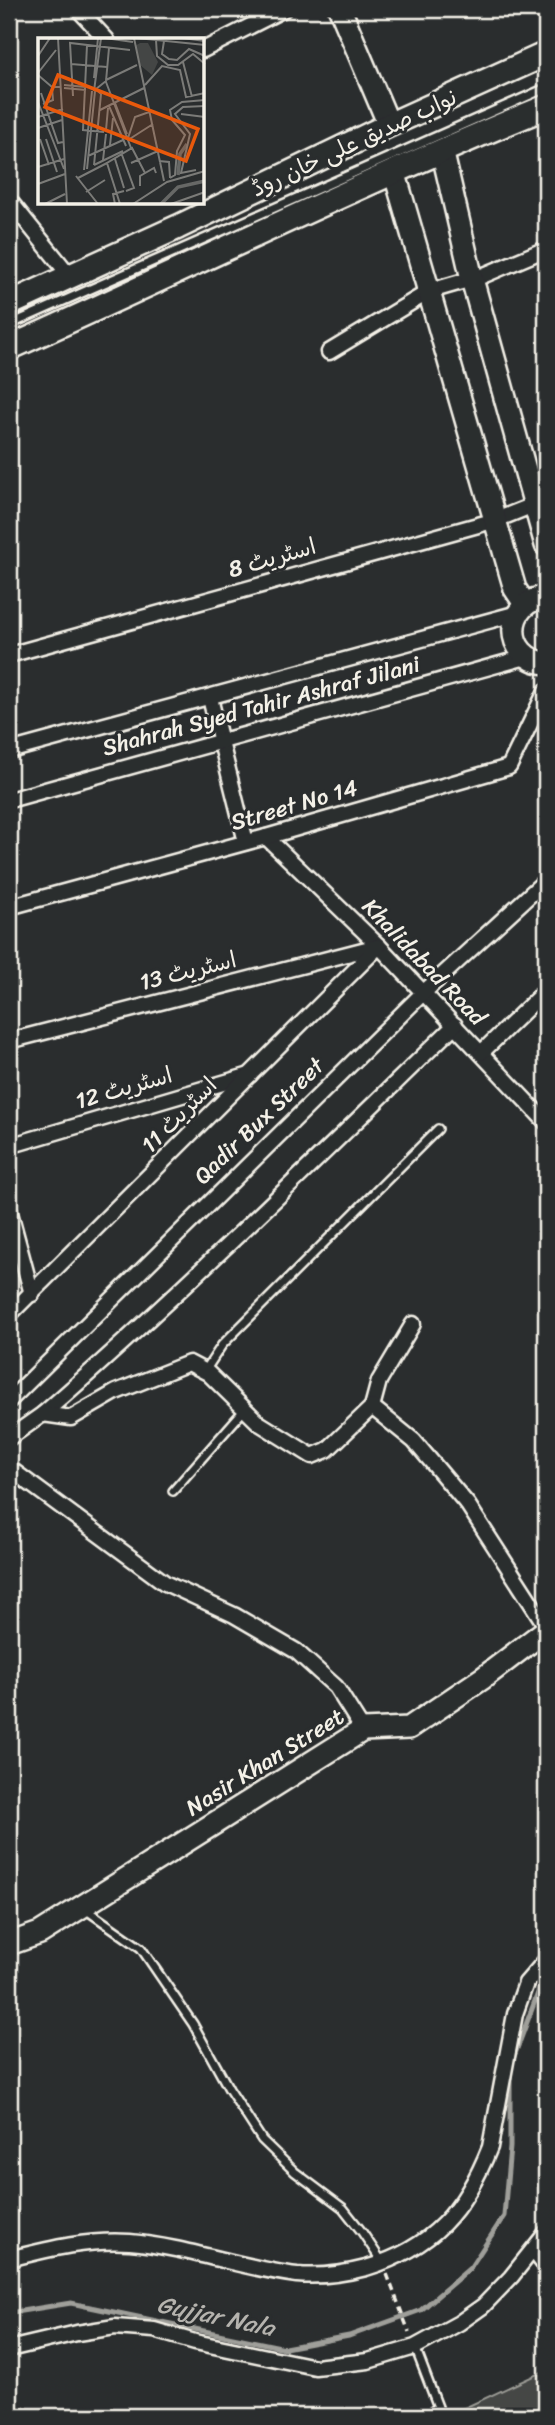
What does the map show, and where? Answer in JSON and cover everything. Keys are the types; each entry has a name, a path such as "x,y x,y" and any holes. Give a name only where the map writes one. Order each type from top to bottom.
{"main road":[{"name":"نواب صدیق علی خان روڈ","path":"9,304 546,54"},
{"name":"نواب صدیق علی خان روڈ","path":"9,348 182,271 394,171 546,107"}],"street":[{"path":"78,9 105,38"},
{"path":"205,49 284,9"},
{"path":"340,9 389,125"},
{"path":"442,150 472,279 541,503 546,545"},
{"path":"394,171 522,609"},
{"path":"9,200 70,276"},
{"path":"329,352 430,291 472,279 546,249"},
{"name":"اسٹریٹ 8","path":"9,655 496,520 541,503"},
{"path":"536,660 519,648 514,636 514,624 522,609 538,598 546,597"},
{"name":"Shahrah Syed Tahir Ashraf Jilani","path":"9,751 210,698 522,609"},
{"name":"Shahrah Syed Tahir Ashraf Jilani","path":"9,800 220,741 536,660"},
{"name":"Street No 14","path":"9,907 509,767 546,691"},
{"path":"210,698 246,842"},
{"name":"Khalidabad Road","path":"266,837 379,946 546,1122"},
{"name":"Qadir Bux Street","path":"9,1401 423,993 546,880"},
{"name":"اسٹریٹ 13","path":"9,1041 379,946"},
{"name":"اسٹریٹ 11","path":"9,1315 379,946"},
{"path":"481,1053 546,990"},
{"path":"9,1438 43,1414 93,1371 455,1026"},
{"name":"اسٹریٹ 12","path":"9,1146 251,1075"},
{"path":"9,1209 32,1294"},
{"path":"43,1414 71,1418 116,1392 189,1363 205,1371 259,1423 312,1456 327,1450 372,1407 379,1381 413,1324"},
{"path":"372,1407 414,1441 468,1505 546,1628"},
{"path":"9,1468 165,1583 233,1615 296,1651 336,1687 363,1730"},
{"name":"Nasir Khan Street","path":"9,1944 40,1933 363,1730 409,1728 483,1678 546,1628"},
{"path":"9,2259 100,2241 155,2245 296,2275 324,2276 352,2272 407,2252 435,2234 468,2194 490,2147 515,2014 526,1983 546,1960"},
{"path":"9,2349 115,2327 154,2330 195,2342 315,2367 368,2361 415,2347 437,2337 483,2306 546,2233"}],"lane":[{"path":"9,325 546,88"},
{"path":"205,1371 222,1345 438,1129"},
{"path":"173,1492 245,1409"},
{"path":"82,1907 141,1948 193,2024 229,2089 262,2140 295,2172 343,2208 382,2263"},
{"path":"531,2253 546,2273"},
{"path":"415,2347 438,2407 427,2416"}],"path":[{"path":"382,2263 415,2347"}],"shaded area":[{"path":"546,2370 546,2416 447,2416"}],"waterway":[{"name":"Gujjar Nala","path":"513,2059 541,1985 546,1983"},
{"name":"Gujjar Nala","path":"9,2313 71,2303 285,2348 349,2336 421,2310 470,2268 504,2216 510,2147 510,2072"}]}
